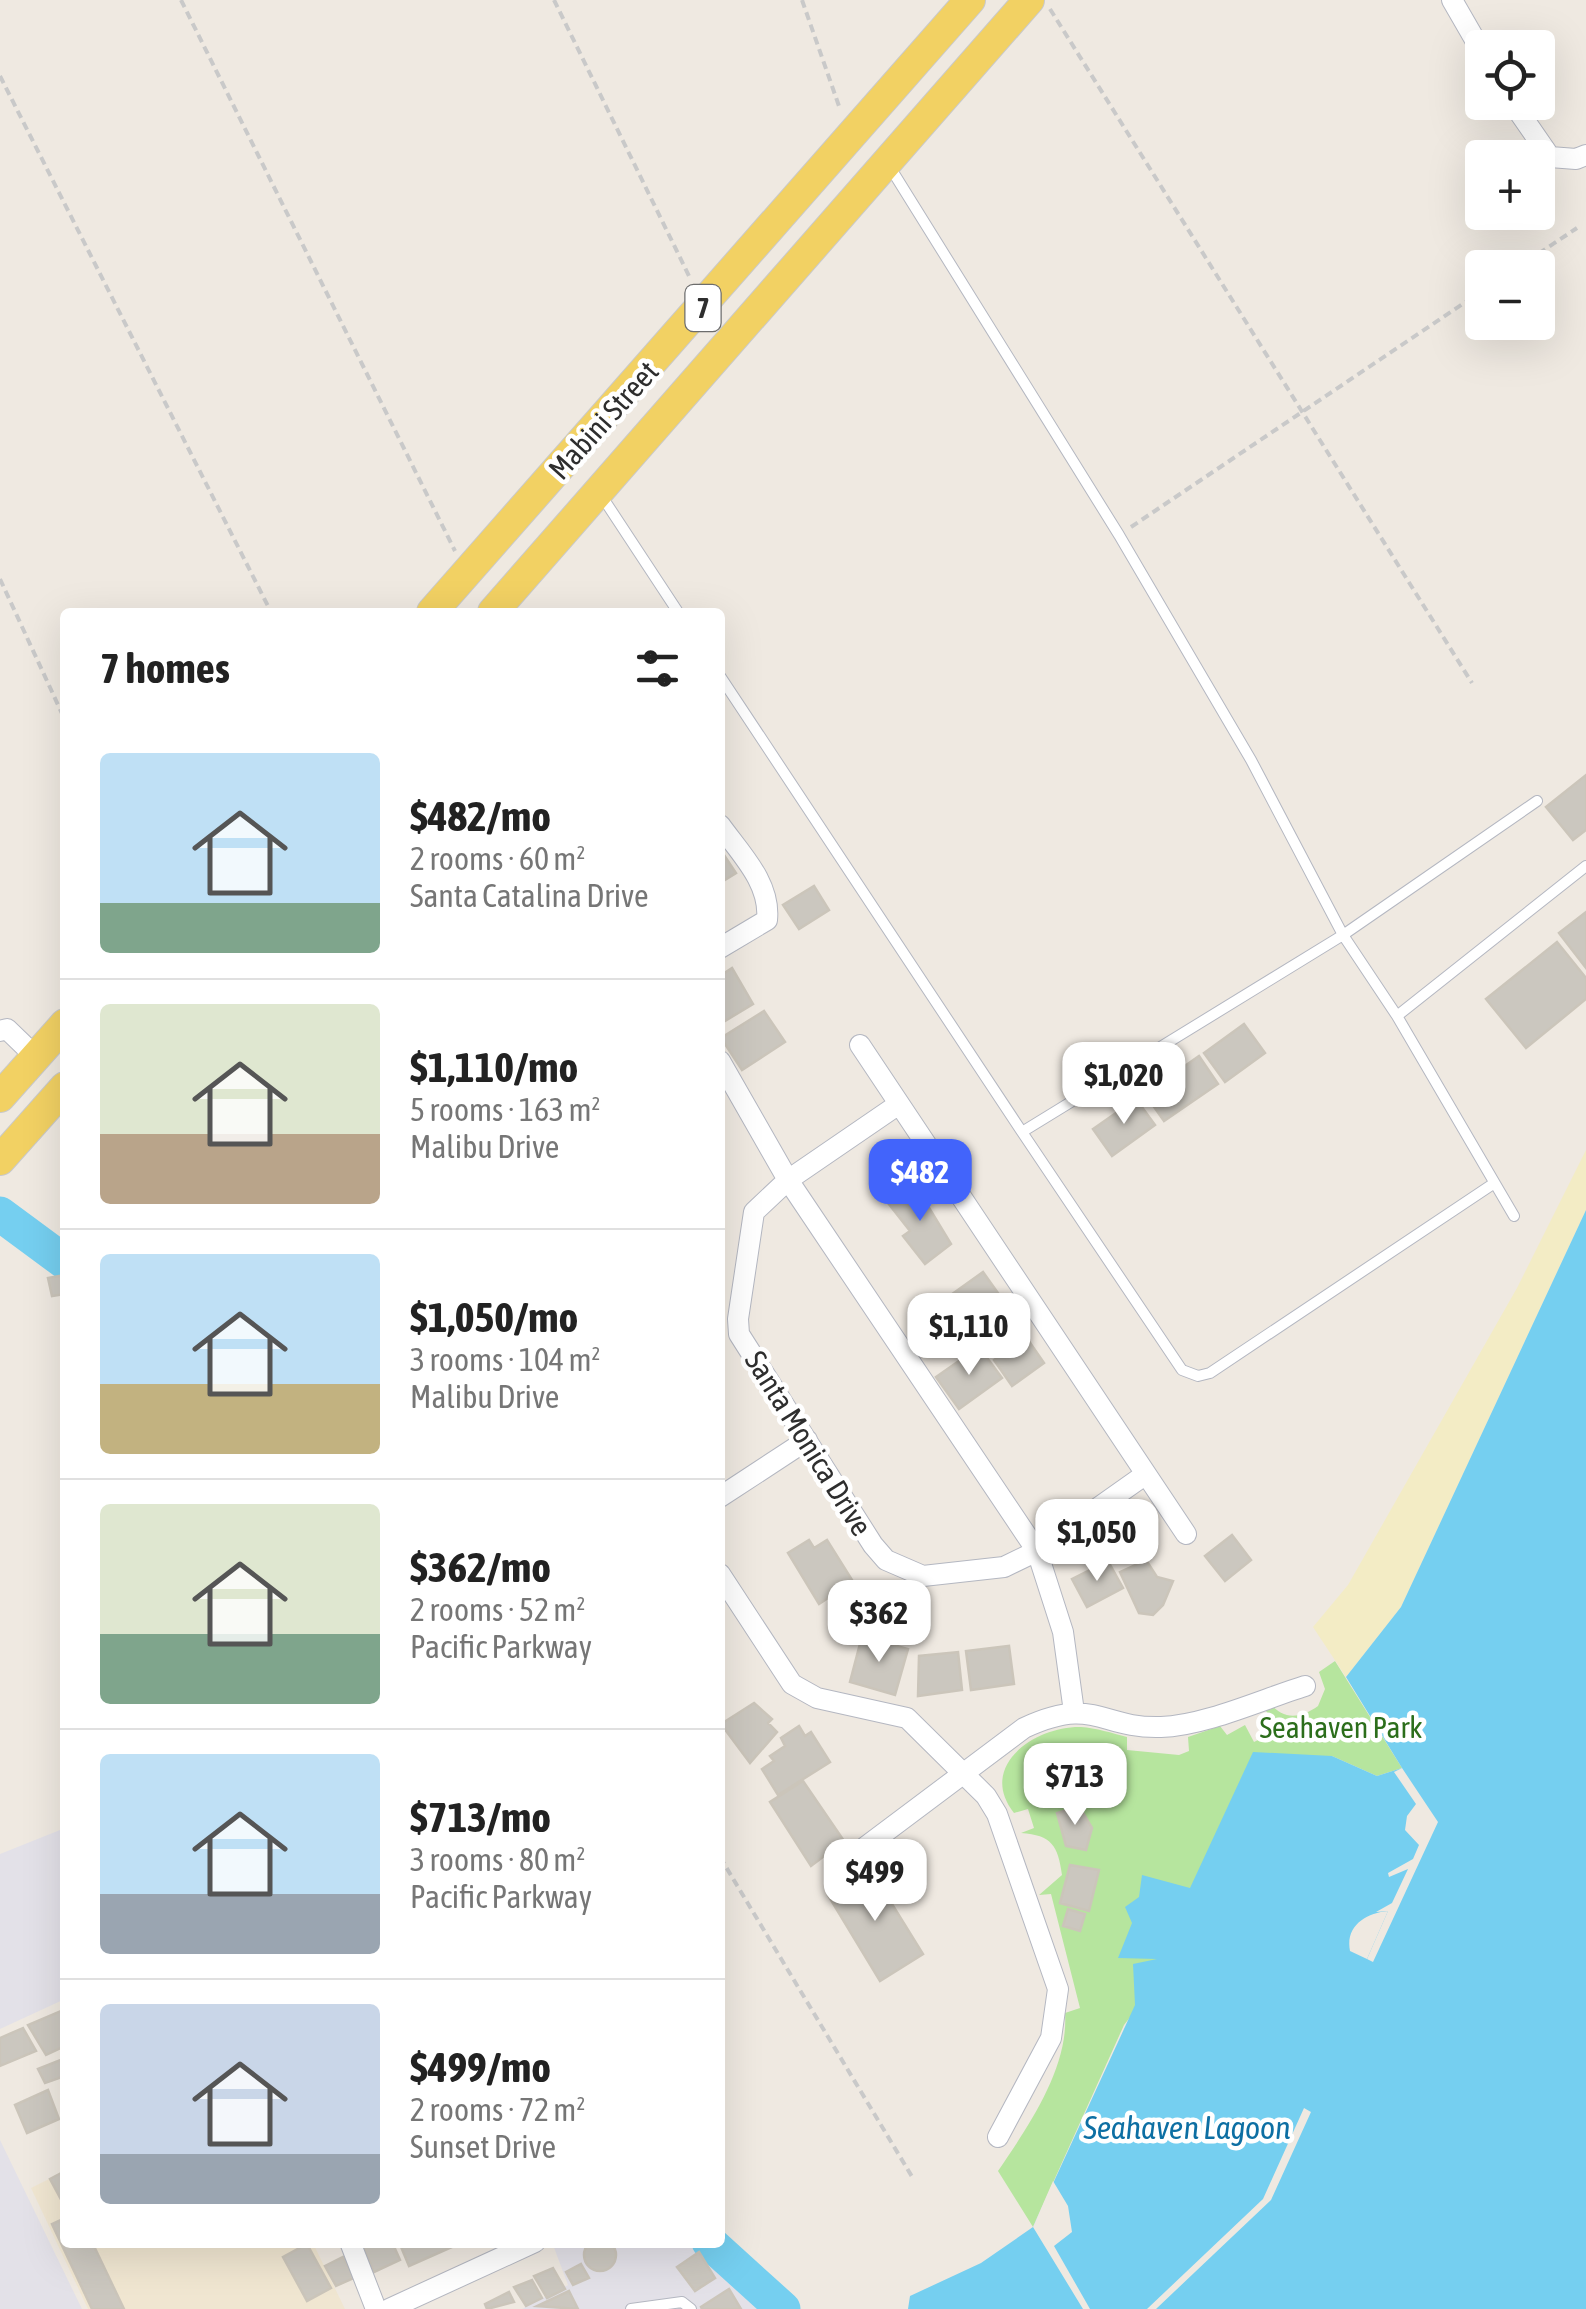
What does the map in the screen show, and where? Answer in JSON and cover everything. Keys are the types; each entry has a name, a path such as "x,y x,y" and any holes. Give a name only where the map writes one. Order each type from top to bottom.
{"main road":[{"name":"Mabini Street","path":"436,608 970,0"},
{"name":"Mabini Street","path":"497,608 1029,0"},
{"path":"0,1097 60,1030"},
{"path":"0,1160 60,1093"}],"street":[{"path":"1452,0 1469,30"},
{"path":"1525,120 1550,156 1576,159 1586,155"},
{"path":"725,832 765,890 767,920 725,945"},
{"path":"0,1031 7,1029 36,1057"},
{"path":"860,1046 1186,1534"},
{"path":"725,1069 788,1180 1037,1551 1063,1632 1074,1712"},
{"name":"Santa Monica Drive","path":"899,1104 788,1180 754,1212 738,1319 740,1334 873,1545 886,1560 923,1576 1004,1567 1037,1551 1146,1474"},
{"path":"725,1494 807,1440"},
{"path":"725,1582 792,1684 818,1698 907,1718 966,1775 998,1814 1058,1990 1051,2038 998,2137"},
{"path":"840,1866 1024,1728 1074,1712 1164,1727 1305,1686"},
{"path":"352,2248 376,2309"},
{"path":"389,2309 523,2248"}],"lane":[{"path":"888,163 1119,535 1251,760 1344,935 1397,1016 1514,1216"},
{"path":"600,494 675,608"},
{"path":"725,684 1182,1370 1198,1376 1210,1372 1494,1184"},
{"path":"1022,1132 1344,935 1537,801"},
{"path":"1397,1016 1586,866"},
{"path":"630,2309 682,2302 691,2309"}],"path":[{"path":"181,0 466,574"},
{"path":"554,0 704,306"},
{"path":"802,0 834,100 855,133"},
{"path":"1044,0 1472,683"},
{"path":"0,76 270,608"},
{"path":"1544,250 1577,228"},
{"path":"1119,535 1465,301"},
{"path":"0,579 60,709"},
{"path":"725,1865 914,2180"}],"shaded area":[{"path":"60,1830 60,2001 0,2029 0,1854"},
{"path":"0,2140 82,2309 0,2309"},
{"path":"60,2174 60,2248 315,2248 345,2309 88,2309 31,2188"},
{"path":"554,2248 709,2248 782,2309 522,2309 568,2285"}],"green space":[{"name":"Seahaven Park","path":"1335,1661 1402,1768 1377,1776 1332,1756 1124,2025 1033,2227 998,2171 1053,2076 1065,2013 1080,2008 1051,1894 1039,1895 1062,1875 1058,1856 1047,1840 1021,1833 1034,1828 1028,1809 1014,1813 1004,1796 1002,1780 1007,1765 1030,1741 1063,1728 1081,1727 1127,1737 1127,1750 1179,1755 1189,1751 1188,1737 1220,1726 1227,1735 1245,1725 1254,1742 1278,1730 1263,1706 1270,1703 1281,1713 1293,1716 1318,1706 1325,1689 1319,1672"}],"sand":[{"path":"1586,1150 1586,1210 1401,1607 1346,1677 1313,1627 1348,1585 1517,1288"}],"water":[{"name":"Seahaven Lagoon","path":"1586,1210 1586,2309 908,2309 910,2296 981,2263 1033,2227 1135,2005 1133,1964 1157,1959 1118,1958 1132,1923 1125,1907 1139,1897 1142,1875 1190,1888 1253,1752 1332,1756 1377,1776 1402,1768 1346,1677 1401,1607","holes":["1388,1911 1367,1959 1350,1951 1351,1934 1365,1918"]}],"pier":[{"path":"1402,1768 1438,1822 1373,1962 1367,1959 1388,1911 1376,1912 1392,1903 1408,1869 1389,1877 1388,1873 1413,1859 1419,1845 1405,1830 1407,1816 1416,1804 1394,1772"},
{"path":"1304,2108 1311,2112 1271,2200 1156,2309 1147,2309 1263,2199"},
{"path":"1053,2181 1068,2206 1072,2232 1054,2246 1090,2309 1083,2309 1033,2227"}],"building":[{"path":"1586,775 1586,830 1573,840 1546,807"},
{"path":"725,856 736,873 725,880"},
{"path":"814,886 829,910 799,929 783,905"},
{"path":"1586,912 1586,968 1559,933"},
{"path":"1557,942 1586,978 1586,999 1526,1048 1486,999"},
{"path":"732,968 753,1004 725,1021 725,973"},
{"path":"764,1011 785,1042 742,1070 725,1044 725,1035"},
{"path":"1244,1024 1265,1053 1225,1082 1204,1053"},
{"path":"1199,1056 1218,1084 1164,1121 1145,1094"},
{"path":"1136,1099 1155,1125 1112,1156 1093,1129"},
{"path":"914,1183 951,1244 925,1264 903,1236 910,1231 888,1203"},
{"path":"983,1272 1005,1303 970,1327 948,1297"},
{"path":"60,1276 60,1295 52,1296 48,1278"},
{"path":"1026,1337 1044,1363 1012,1386 994,1360"},
{"path":"979,1347 1002,1378 959,1409 936,1377"},
{"path":"1232,1535 1251,1560 1225,1581 1205,1556"},
{"path":"809,1540 814,1548 827,1540 859,1591 834,1607 828,1598 819,1604 788,1553"},
{"path":"1146,1560 1157,1577 1173,1581 1163,1605 1153,1615 1139,1613 1120,1572"},
{"path":"1108,1561 1123,1588 1087,1607 1072,1579"},
{"path":"862,1636 908,1649 895,1695 850,1682"},
{"path":"1009,1646 1014,1684 971,1690 966,1651"},
{"path":"958,1652 962,1690 918,1696 919,1656"},
{"path":"754,1703 772,1719 768,1723 777,1732 750,1763 725,1729 725,1721"},
{"path":"799,1726 805,1736 811,1732 830,1762 778,1795 762,1769 774,1761 770,1756 785,1746 781,1738"},
{"path":"803,1781 844,1841 811,1866 770,1802"},
{"path":"1079,1806 1092,1828 1086,1850 1066,1846 1057,1813"},
{"path":"1070,1865 1099,1870 1089,1911 1060,1903"},
{"path":"869,1867 923,1954 880,1981 828,1895"},
{"path":"1068,1909 1085,1914 1080,1931 1063,1926"},
{"path":"60,2011 60,2048 46,2055 28,2025"},
{"path":"23,2028 36,2051 0,2066 0,2038"},
{"path":"60,2060 60,2078 45,2083 38,2069"},
{"path":"48,2090 59,2119 27,2133 15,2105"},
{"path":"60,2174 60,2198 50,2179"},
{"path":"60,2220 60,2241 52,2224"},
{"path":"63,2248 95,2248 124,2309 92,2309"},
{"path":"300,2248 309,2248 331,2288 307,2301 283,2257"},
{"path":"364,2248 395,2248 400,2260 374,2272"},
{"path":"402,2248 450,2248 409,2266"},
{"path":"586,2248 615,2249 615,2261 606,2270 594,2270 585,2261"},
{"path":"699,2252 715,2278 695,2291 677,2267"},
{"path":"343,2257 354,2278 336,2286 325,2266"},
{"path":"581,2264 589,2278 573,2285 566,2272"},
{"path":"553,2268 565,2289 547,2298 534,2276"},
{"path":"532,2280 542,2298 526,2306 514,2287"},
{"path":"729,2289 741,2309 702,2309 701,2307"},
{"path":"569,2291 578,2309 537,2306"},
{"path":"509,2292 514,2302 487,2309 485,2304"}],"waterway":[{"path":"0,1214 60,1258"},
{"path":"716,2248 783,2309"}]}
